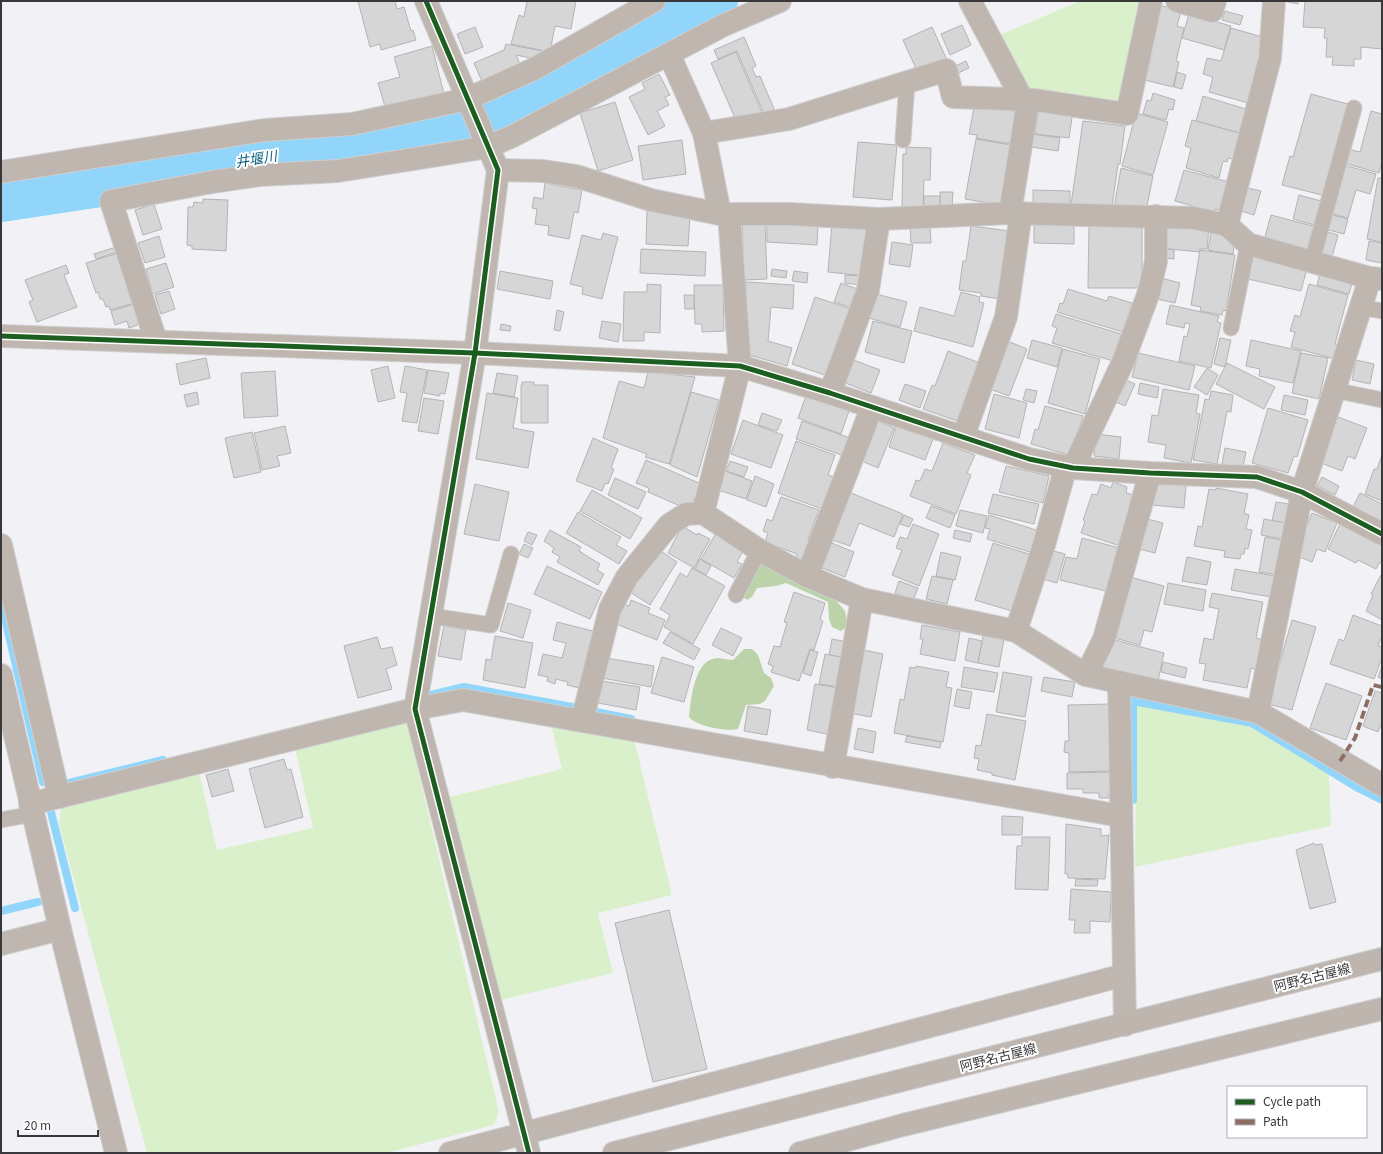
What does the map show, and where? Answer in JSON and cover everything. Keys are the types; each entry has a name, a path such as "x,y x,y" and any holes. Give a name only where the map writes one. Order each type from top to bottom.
{"main road":[{"name":"阿野名古屋線","path":"614,1153 1382,959"},
{"path":"800,1153 903,1125 1382,1009"}],"street":[{"path":"426,1 498,170 474,353 415,709 526,1144"},
{"path":"1,172 265,130 352,124 468,100 534,69 654,1"},
{"path":"156,341 112,201 260,175 338,171 486,143 513,136 724,25 780,1"},
{"path":"963,437 1006,317 1015,213 1027,108 970,1"},
{"path":"704,133 789,119 946,70 953,97 1022,99 1127,114 1151,1"},
{"path":"1177,1 1212,12 1215,1"},
{"path":"1227,225 1270,58 1274,1"},
{"path":"669,54 704,133 724,214 740,366 703,513"},
{"path":"498,170 543,171 576,176 651,200 724,214 790,214 879,219 1015,213 1194,218 1227,225 1248,244 1376,278 1360,307 1302,492 1258,712"},
{"path":"1016,631 1070,467 1123,362 1149,292 1156,261 1156,216"},
{"path":"830,393 868,290 879,219"},
{"path":"1,336 474,353 740,366 830,393 1029,459 1070,467 1150,473 1257,477 1302,492 1382,534"},
{"path":"807,576 872,407"},
{"path":"1086,675 1104,639 1150,473"},
{"path":"582,721 610,609 627,577 669,525 686,514 703,513 759,550 807,576 862,599 1016,631 1086,675 1258,712 1382,785"},
{"path":"1,545 59,797"},
{"path":"833,767 862,599"},
{"path":"1,675 60,929 116,1153"},
{"path":"1119,682 1125,1025"},
{"path":"32,809 59,797 415,709 463,700 833,767 1121,816"},
{"path":"1,944 60,929"},
{"path":"450,1153 526,1144 1124,975"}],"lane":[{"path":"903,140 907,82"},
{"path":"1312,261 1354,108"},
{"path":"1231,328 1248,244"},
{"path":"1360,307 1382,312"},
{"path":"1334,390 1382,400"},
{"path":"736,596 759,550"},
{"path":"431,616 491,625 511,554"},
{"path":"1,820 32,809"}],"green space":[{"path":"1080,1 1145,1 1122,108 1032,94 1000,35"},
{"path":"760,563 834,598 845,611 848,626 841,631 832,627 829,619 828,602 786,583 776,586 757,588 752,597 747,600 743,597"},
{"path":"744,649 752,649 758,655 764,673 771,678 774,686 765,701 760,704 746,705 738,729 726,730 712,728 704,726 689,717 695,682 703,665 709,660 717,658 733,660"},
{"path":"1137,705 1252,727 1329,775 1331,826 1135,867"},
{"path":"406,720 499,1112 494,1125 386,1153 147,1153 59,824 61,808 199,772 217,850 313,828 295,748"},
{"path":"551,724 634,739 672,895 598,913 613,973 497,1001 446,798 562,769"}],"building":[{"path":"358,1 395,1 397,9 404,7 411,31 413,30 416,40 381,50 380,44 370,47"},
{"path":"527,1 576,1 571,29 555,26 550,52 511,44 519,15 524,17"},
{"path":"1284,1 1298,1 1298,4"},
{"path":"1305,1 1382,1 1382,49 1361,47 1361,59 1354,59 1354,66 1332,65 1333,57 1326,57 1327,38 1324,38 1325,28 1303,27"},
{"path":"1159,5 1181,11 1177,26 1184,28 1176,61 1179,62 1173,87 1145,80 1151,58 1148,57"},
{"path":"1225,11 1243,16 1240,25 1222,20"},
{"path":"1189,14 1231,26 1224,50 1182,38"},
{"path":"962,25 971,45 950,55 941,34"},
{"path":"475,27 483,47 465,54 457,34"},
{"path":"932,27 947,60 918,73 903,40"},
{"path":"1231,28 1266,38 1248,103 1209,92 1213,77 1203,74 1207,58 1221,61"},
{"path":"744,37 756,66 752,68 756,77 760,76 775,111 765,116 737,51 718,59 714,50"},
{"path":"506,44 547,52 545,61 516,55 522,69 484,86 474,63 504,50"},
{"path":"432,46 444,94 386,110 378,83 400,77 394,57"},
{"path":"736,52 763,115 738,125 711,63"},
{"path":"966,61 969,68 954,75 951,68"},
{"path":"1177,72 1186,75 1182,89 1174,87"},
{"path":"659,74 670,95 665,97 669,105 657,111 665,126 648,135 629,97 645,89 642,83"},
{"path":"1153,93 1175,100 1173,110 1169,109 1166,120 1143,114 1147,100 1151,101"},
{"path":"1311,94 1351,105 1326,196 1282,185 1290,156 1293,157"},
{"path":"1203,96 1249,110 1242,134 1196,121"},
{"path":"615,102 633,160 598,171 580,113"},
{"path":"989,106 1014,111 1017,116 1011,144 976,138 977,135 969,134 974,107 988,110"},
{"path":"1039,106 1073,111 1069,138 1035,134"},
{"path":"1371,111 1382,114 1382,162 1379,173 1344,163 1348,149 1360,152"},
{"path":"1136,113 1168,122 1153,175 1122,166"},
{"path":"1192,120 1243,134 1235,160 1228,158 1227,162 1223,161 1219,178 1186,168 1191,148 1185,146"},
{"path":"1083,121 1125,126 1112,207 1071,205"},
{"path":"1033,134 1060,138 1058,151 1031,147"},
{"path":"976,139 1011,145 1000,205 965,199"},
{"path":"682,140 686,174 643,180 638,146"},
{"path":"858,142 897,145 892,200 853,197"},
{"path":"906,147 931,148 930,180 924,180 923,208 902,207 903,154 906,154"},
{"path":"1344,165 1376,174 1370,194 1356,190 1348,218 1330,213"},
{"path":"1121,168 1153,176 1147,206 1114,208"},
{"path":"1184,170 1229,182 1221,211 1215,209 1214,212 1175,201"},
{"path":"1378,178 1382,178 1382,242 1367,239"},
{"path":"545,183 582,190 578,213 574,212 569,239 548,235 549,226 535,224 537,209 532,208 534,197 543,199"},
{"path":"1244,187 1261,191 1254,215 1238,210"},
{"path":"1033,190 1070,191 1070,206 1033,205"},
{"path":"940,192 953,192 952,207 940,207"},
{"path":"1299,195 1321,201 1314,225 1293,219"},
{"path":"924,196 940,196 939,208 924,207"},
{"path":"203,199 228,200 226,251 192,249 192,246 187,245 188,207 193,207 194,202 203,203"},
{"path":"154,204 162,229 143,235 135,210"},
{"path":"647,208 690,215 688,246 646,244"},
{"path":"1329,214 1348,219 1344,234 1325,229"},
{"path":"1271,215 1316,227 1310,250 1265,237"},
{"path":"765,221 767,279 744,280 742,222"},
{"path":"767,221 818,223 817,245 767,242"},
{"path":"1034,222 1074,222 1074,244 1034,243"},
{"path":"832,223 869,227 865,276 828,272"},
{"path":"1089,223 1142,223 1142,288 1088,288"},
{"path":"930,224 931,243 911,243 910,225"},
{"path":"1164,224 1209,228 1207,249 1199,249 1199,252 1161,248"},
{"path":"971,226 1010,231 1000,299 981,296 981,293 959,290 963,261 966,261"},
{"path":"1324,231 1338,235 1332,257 1318,253"},
{"path":"1211,232 1221,233 1234,245 1233,254 1208,250"},
{"path":"603,233 618,237 602,299 582,294 583,287 570,284 582,235 601,240"},
{"path":"159,236 165,257 145,263 138,243"},
{"path":"1369,241 1382,243 1382,263 1366,260"},
{"path":"892,242 913,245 910,267 889,264"},
{"path":"116,247 117,252 96,259 94,254"},
{"path":"641,249 706,252 705,276 640,273"},
{"path":"1165,249 1174,250 1174,259 1164,258"},
{"path":"1200,250 1235,255 1226,311 1223,310 1222,315 1200,311 1201,307 1191,305"},
{"path":"118,253 134,303 110,310 109,306 106,307 103,299 100,299 98,292 96,293 86,263"},
{"path":"1253,256 1307,268 1301,291 1248,279"},
{"path":"166,263 174,287 153,294 146,269"},
{"path":"66,265 69,273 64,275 77,307 37,322 29,302 33,300 25,280"},
{"path":"772,269 787,271 786,278 771,276"},
{"path":"1321,270 1353,279 1349,294 1317,285"},
{"path":"500,271 553,281 550,299 497,289"},
{"path":"794,271 808,273 807,283 792,281"},
{"path":"845,275 863,276 862,285 845,283"},
{"path":"1161,278 1180,283 1175,303 1157,299"},
{"path":"746,282 794,285 793,309 771,307 768,341 792,348 787,366 746,354"},
{"path":"841,283 863,291 857,309 834,302"},
{"path":"647,284 661,285 660,333 644,332 644,341 623,341 624,292 647,292"},
{"path":"1309,284 1348,295 1335,344 1339,345 1335,359 1291,347 1295,332 1290,331 1295,315 1300,317"},
{"path":"694,285 723,285 724,331 702,332 702,324 695,324"},
{"path":"1068,289 1107,301 1109,296 1132,303 1123,332 1057,312 1060,303 1063,304"},
{"path":"169,291 175,309 161,314 155,295"},
{"path":"961,292 980,297 979,302 984,303 973,347 914,331 920,307 954,316"},
{"path":"876,294 907,302 900,327 869,318"},
{"path":"684,295 694,295 694,309 685,309"},
{"path":"815,297 851,309 828,376 792,364"},
{"path":"134,304 140,324 129,328 127,321 115,325 111,311"},
{"path":"1170,305 1219,316 1217,322 1221,323 1211,368 1179,361 1184,336 1187,337 1190,324 1185,323 1184,328 1166,324"},
{"path":"557,310 564,312 560,331 554,330"},
{"path":"1056,314 1121,334 1113,361 1052,343 1057,328 1052,326"},
{"path":"602,321 621,324 618,342 599,338"},
{"path":"873,321 912,331 904,363 865,352"},
{"path":"501,324 511,326 510,331 500,330"},
{"path":"1220,338 1231,340 1225,367 1214,364"},
{"path":"1005,340 1027,349 1009,396 987,388"},
{"path":"1032,340 1062,348 1057,367 1027,358"},
{"path":"1251,340 1301,351 1293,383 1259,376 1260,369 1246,366"},
{"path":"1063,349 1100,359 1085,414 1048,403"},
{"path":"948,351 980,363 963,423 923,409 932,385 935,386"},
{"path":"1138,353 1195,366 1189,390 1132,377"},
{"path":"1301,353 1328,358 1319,399 1292,393"},
{"path":"206,358 210,378 180,385 176,364"},
{"path":"851,359 880,370 871,393 843,382"},
{"path":"1356,360 1374,364 1370,384 1352,380"},
{"path":"1227,363 1275,387 1264,409 1216,384"},
{"path":"388,366 395,398 378,402 371,370"},
{"path":"405,366 427,370 417,423 402,421 407,393 400,392"},
{"path":"1207,368 1218,375 1207,395 1194,387"},
{"path":"428,370 449,373 445,394 440,393 440,396 424,393"},
{"path":"275,371 278,416 244,418 241,373"},
{"path":"648,372 695,377 669,464 645,457 647,454 603,438 619,381 644,388"},
{"path":"497,373 518,376 514,397 493,393"},
{"path":"1122,378 1135,384 1125,406 1112,400"},
{"path":"522,382 534,382 534,385 548,385 548,423 521,423"},
{"path":"1140,383 1159,387 1157,398 1138,394"},
{"path":"905,384 926,391 920,408 899,400"},
{"path":"1026,389 1037,391 1034,403 1023,400"},
{"path":"1163,389 1199,395 1196,413 1200,414 1191,463 1164,458 1166,445 1148,442 1152,415 1158,416"},
{"path":"1211,391 1233,395 1231,412 1227,411 1217,464 1193,460 1205,399 1209,400"},
{"path":"197,392 199,404 187,407 184,395"},
{"path":"691,392 719,400 697,477 670,465"},
{"path":"487,393 518,398 513,428 534,432 528,468 476,459"},
{"path":"994,394 1027,403 1019,438 985,429"},
{"path":"1284,395 1308,400 1305,415 1281,410"},
{"path":"806,396 849,411 841,434 798,418"},
{"path":"424,398 444,401 438,434 418,431"},
{"path":"1045,406 1083,416 1075,444 1072,443 1069,455 1031,444 1035,429 1038,430"},
{"path":"1268,408 1308,420 1297,457 1294,456 1288,473 1252,463"},
{"path":"762,413 782,420 777,431 758,425"},
{"path":"1338,417 1367,428 1355,459 1348,456 1342,471 1321,463"},
{"path":"874,419 894,428 878,468 857,459"},
{"path":"743,420 783,435 771,468 731,454"},
{"path":"802,421 853,439 847,457 796,439"},
{"path":"285,426 291,453 277,456 280,466 262,470 254,433"},
{"path":"896,426 933,439 925,460 889,447"},
{"path":"252,432 261,472 234,478 225,438"},
{"path":"1096,434 1121,437 1119,459 1094,456"},
{"path":"593,438 618,449 611,468 614,469 608,484 605,483 602,491 576,481"},
{"path":"796,441 835,455 828,475 837,478 825,510 778,493"},
{"path":"943,443 975,455 967,473 971,475 956,514 910,496 916,480 920,481 925,469 932,471"},
{"path":"1225,448 1246,452 1243,467 1222,464"},
{"path":"1382,455 1382,501 1365,494 1374,469 1377,469"},
{"path":"646,460 701,484 691,506 687,509 648,492 649,488 636,483"},
{"path":"730,461 748,467 744,477 726,471"},
{"path":"1006,466 1049,476 1043,503 999,492"},
{"path":"725,471 752,481 746,499 718,490"},
{"path":"755,476 774,484 766,507 747,500"},
{"path":"1322,477 1339,486 1335,495 1317,486"},
{"path":"615,478 646,492 638,509 608,495"},
{"path":"1113,482 1127,487 1126,493 1137,496 1123,547 1081,533 1085,521 1083,520 1092,494 1097,495 1101,484 1111,488"},
{"path":"1154,483 1186,486 1184,508 1152,505"},
{"path":"475,484 509,492 499,541 464,534"},
{"path":"1216,488 1248,494 1244,513 1249,515 1246,529 1252,530 1248,549 1245,548 1244,554 1241,554 1240,559 1224,557 1225,551 1194,546 1198,526 1202,527 1209,489 1216,490"},
{"path":"592,490 642,518 630,539 580,511"},
{"path":"846,491 903,514 894,537 859,523 850,546 827,538"},
{"path":"1360,493 1382,504 1382,521 1353,507"},
{"path":"993,494 1039,504 1034,524 988,513"},
{"path":"781,497 819,510 808,539 812,540 805,561 796,557 797,554 765,542 768,533 763,531 767,519 772,521"},
{"path":"1276,502 1289,504 1286,523 1272,521"},
{"path":"931,506 955,515 950,528 926,518"},
{"path":"960,510 987,516 983,533 956,526"},
{"path":"578,512 621,537 616,545 627,551 619,564 566,533"},
{"path":"1312,513 1337,523 1325,552 1317,549 1312,562 1295,555"},
{"path":"904,515 913,519 909,527 900,524"},
{"path":"989,515 1039,531 1033,553 987,539 990,529 985,528"},
{"path":"1143,518 1163,523 1155,553 1135,548"},
{"path":"1264,519 1286,523 1283,539 1261,535"},
{"path":"913,524 939,534 919,586 892,575 902,550 896,548 900,537 907,539"},
{"path":"1340,524 1382,545 1382,563 1380,562 1376,569 1358,560 1356,563 1328,549"},
{"path":"682,526 697,535 698,533 710,539 694,568 668,553"},
{"path":"550,530 581,547 579,551 600,564 597,570 604,574 598,585 557,562 560,557 552,552 554,548 544,541"},
{"path":"955,530 972,534 970,542 953,538"},
{"path":"528,532 537,535 532,545 524,541"},
{"path":"716,533 744,549 737,562 742,564 734,578 701,559"},
{"path":"1265,537 1286,541 1279,575 1259,572"},
{"path":"1082,538 1123,549 1106,591 1060,580 1066,557 1077,559"},
{"path":"827,541 854,552 845,577 817,566"},
{"path":"993,543 1032,555 1015,612 975,600"},
{"path":"524,544 533,548 528,558 519,554"},
{"path":"658,549 677,562 650,605 630,592"},
{"path":"1046,549 1065,554 1057,583 1039,578"},
{"path":"941,552 961,557 955,580 936,576"},
{"path":"1187,557 1211,562 1207,585 1182,581"},
{"path":"700,559 711,566 706,575 695,569"},
{"path":"547,566 602,592 590,619 534,594"},
{"path":"692,568 725,586 693,644 664,627 670,615 660,609 680,573 687,577"},
{"path":"1235,569 1275,576 1271,597 1231,590"},
{"path":"1382,573 1382,620 1366,611 1373,595 1371,594"},
{"path":"932,576 953,580 947,604 926,599"},
{"path":"1126,576 1164,586 1152,632 1144,630 1140,645 1111,637"},
{"path":"899,581 918,588 913,600 895,593"},
{"path":"1168,583 1206,590 1203,611 1164,604"},
{"path":"794,592 825,603 820,620 823,621 814,650 810,649 799,681 771,672 773,666 768,664 774,646 780,647 787,623 784,622"},
{"path":"1212,593 1263,602 1256,638 1263,640 1257,670 1251,668 1247,688 1203,680 1206,664 1199,663 1204,638 1213,640 1219,609 1209,607"},
{"path":"631,600 650,608 648,613 665,620 657,640 616,624 624,604 629,606"},
{"path":"508,603 531,610 523,638 500,631"},
{"path":"1353,615 1382,626 1382,636 1378,646 1382,647 1382,658 1374,679 1330,664 1339,639 1344,641"},
{"path":"1292,620 1316,627 1292,710 1268,704"},
{"path":"557,622 593,631 579,688 567,685 568,682 556,679 555,684 547,681 548,677 538,675 543,654 562,658 566,643 553,640"},
{"path":"922,625 960,632 955,661 920,654 923,639 920,639"},
{"path":"444,626 466,630 461,660 438,656"},
{"path":"721,628 742,638 733,656 712,645"},
{"path":"670,632 700,649 694,660 663,643"},
{"path":"495,636 533,643 525,688 483,680 486,659 491,660"},
{"path":"983,636 1004,639 999,667 978,663"},
{"path":"377,637 381,649 392,647 397,665 386,669 392,689 358,698 344,646"},
{"path":"969,638 982,641 978,663 965,660"},
{"path":"832,639 848,642 845,658 829,655"},
{"path":"1111,639 1164,653 1158,681 1103,667"},
{"path":"810,650 818,652 811,676 803,673"},
{"path":"864,650 883,654 871,717 849,713"},
{"path":"825,654 845,658 839,687 819,684"},
{"path":"662,657 694,667 684,702 651,693"},
{"path":"606,658 654,666 651,687 602,678"},
{"path":"1163,662 1187,668 1185,678 1161,672"},
{"path":"916,666 949,672 946,687 952,688 943,742 894,733 900,699 904,700 910,667 916,668"},
{"path":"1382,666 1382,679 1378,677"},
{"path":"964,667 998,673 994,692 961,687"},
{"path":"1003,672 1032,677 1025,717 996,712"},
{"path":"1044,677 1075,682 1072,697 1041,691"},
{"path":"602,681 640,687 636,710 598,703"},
{"path":"1326,683 1362,696 1346,740 1310,728"},
{"path":"815,684 839,688 831,735 807,730"},
{"path":"957,689 972,692 969,709 954,706"},
{"path":"1375,691 1382,693 1382,722 1378,732 1363,726"},
{"path":"1110,704 1111,771 1069,772 1069,753 1064,752 1065,741 1069,741 1068,705"},
{"path":"748,706 771,710 767,735 744,731"},
{"path":"987,714 1026,721 1015,780 977,770 979,759 974,758 976,745 981,746"},
{"path":"858,728 876,732 873,753 854,749"},
{"path":"907,736 941,742 940,748 905,742"},
{"path":"284,759 287,770 291,769 303,817 265,828 249,769"},
{"path":"228,769 234,791 212,797 206,775"},
{"path":"1111,772 1111,793 1109,793 1109,798 1099,798 1099,793 1083,793 1083,789 1067,789 1067,773"},
{"path":"1002,816 1023,817 1022,835 1002,835"},
{"path":"1066,824 1101,829 1101,836 1109,835 1105,879 1068,878 1068,874 1065,874"},
{"path":"1022,837 1050,837 1048,890 1015,889 1017,846 1022,846"},
{"path":"1314,843 1315,845 1322,844 1336,902 1310,909 1296,850"},
{"path":"1076,879 1098,880 1097,886 1075,886"},
{"path":"1071,889 1111,892 1110,922 1090,921 1090,933 1074,933 1075,920 1069,920"},
{"path":"669,910 707,1069 653,1082 615,923"}],"waterway":[{"name":"井堰川","path":"1,198 306,152 419,140 509,112 714,1"},
{"path":"1,601 43,782"},
{"path":"431,695 464,687 572,707"},
{"path":"1133,800 1133,701 1252,723 1358,788 1382,800"},
{"path":"596,712 631,719"},
{"path":"69,783 163,760"},
{"path":"51,812 75,908"},
{"path":"1,911 38,902"}],"marked path":[{"path":"1340,761 1355,738 1373,685 1382,687"}],"cycle path":[{"path":"426,1 498,170 475,353 415,709 529,1153"},
{"path":"1,336 475,353 740,366 830,393 1029,459 1073,468 1150,473 1257,477 1302,492 1382,534"}]}
